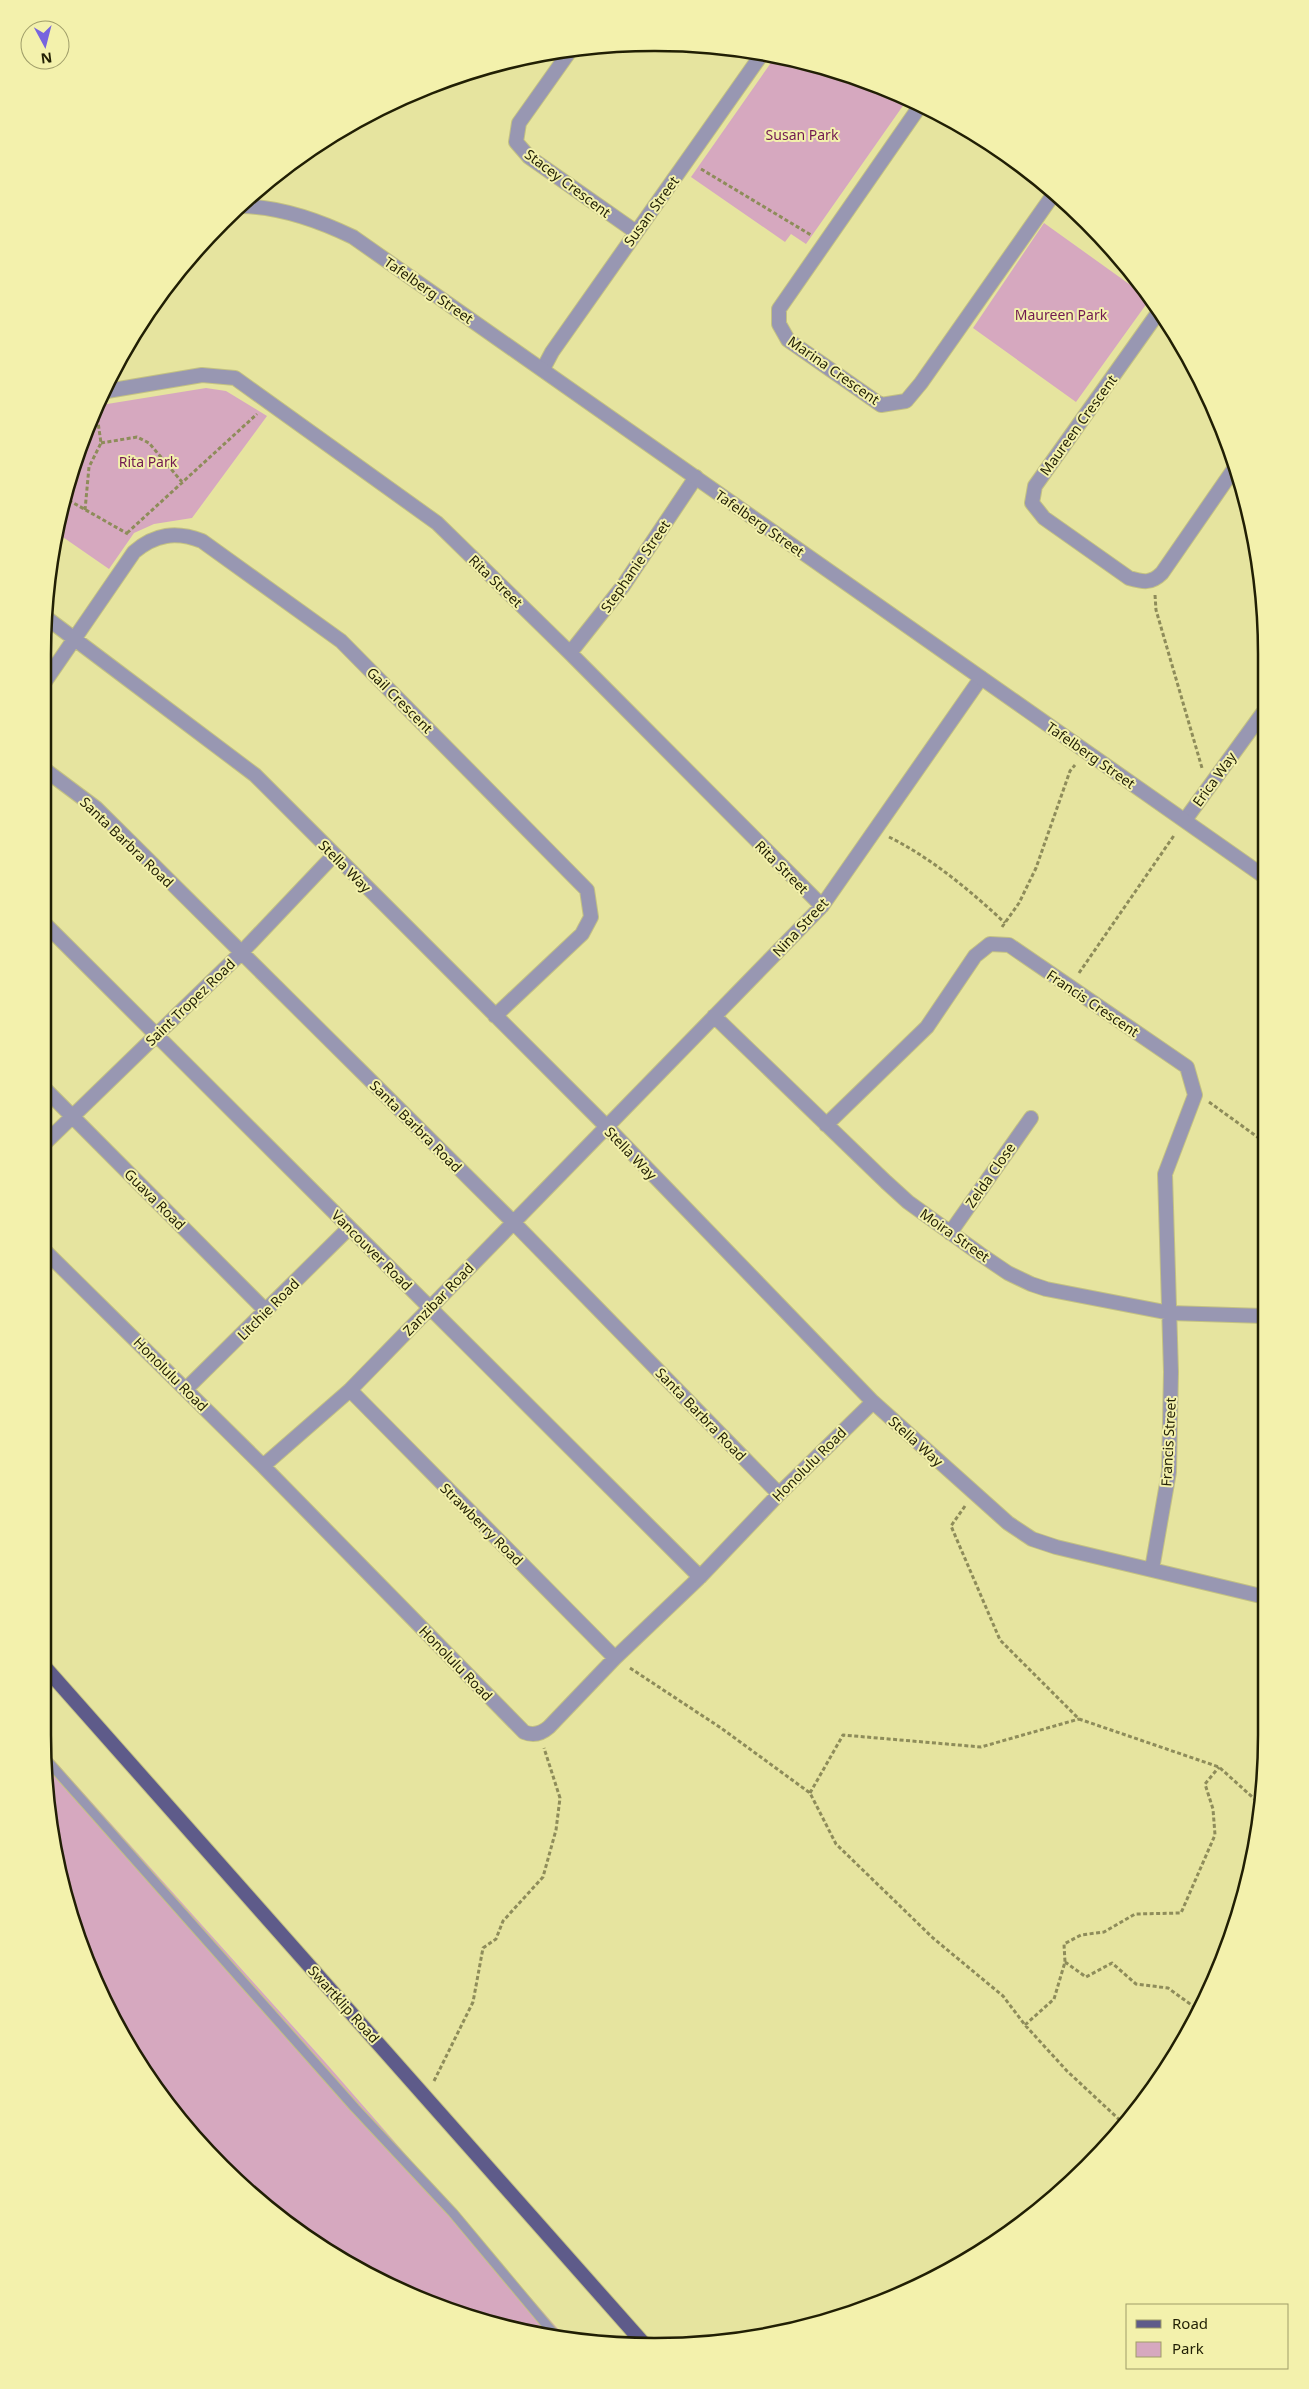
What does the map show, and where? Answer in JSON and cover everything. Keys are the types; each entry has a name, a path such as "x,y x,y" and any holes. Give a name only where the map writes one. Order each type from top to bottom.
{"main road":[{"name":"Swartklip Road","path":"51,1674 638,2337"}],"street":[{"name":"Stacey Crescent","path":"565,58 519,123 516,142 529,157 636,232"},
{"name":"Susan Street","path":"543,369 552,352 757,60"},
{"name":"Marina Crescent","path":"916,111 779,309 779,324 788,340 881,405 906,401 921,383 1049,199"},
{"name":"Tafelberg Street","path":"250,207 302,216 353,237 1258,872"},
{"name":"Maureen Crescent","path":"1155,317 1034,486 1032,503 1044,518 1129,578 1144,582 1154,580 1230,474"},
{"name":"Rita Street","path":"112,390 202,375 235,378 437,523 570,653 822,906"},
{"name":"Stephanie Street","path":"570,653 624,586 696,477"},
{"name":"Gail Crescent","path":"51,673 134,552 154,538 179,534 202,541 341,641 587,890 591,917 582,934 495,1016"},
{"name":"Stella Way","path":"53,622 241,764 606,1126 873,1402 1008,1523 1032,1539 1056,1547 1258,1595"},
{"name":"Nina Street","path":"606,1126 822,906 981,678"},
{"name":"Erica Way","path":"1185,820 1258,720"},
{"name":"Santa Barbra Road","path":"51,774 96,808 513,1222 778,1494"},
{"name":"Saint Tropez Road","path":"51,1137 241,953 334,855"},
{"name":"Vancouver Road","path":"51,929 700,1577"},
{"name":"Francis Crescent","path":"990,944 1009,945 1187,1067 1195,1095"},
{"path":"826,1125 927,1027 975,956 990,944"},
{"name":"Moira Street","path":"714,1016 892,1188 1008,1273 1046,1289 1170,1313 1258,1316"},
{"name":"Guava Road","path":"51,1095 266,1311"},
{"path":"1170,1313 1166,1174 1195,1095"},
{"name":"Zelda Close","path":"950,1232 1031,1118"},
{"name":"Zanzibar Road","path":"263,1466 350,1390 606,1126"},
{"name":"Litchie Road","path":"186,1389 349,1228"},
{"name":"Honolulu Road","path":"51,1257 263,1466 524,1732 539,1734 549,1727 614,1658 700,1577 778,1494 873,1402"},
{"name":"Francis Street","path":"1152,1569 1169,1472 1170,1313"},
{"name":"Strawberry Road","path":"350,1390 614,1658"}],"lane":[{"path":"53,1767 355,2108 453,2213 549,2328"}],"path":[{"path":"696,166 824,243"},
{"path":"126,533 262,409"},
{"path":"85,510 88,467 101,442 98,422"},
{"path":"101,442 138,437 149,443 182,482"},
{"path":"71,502 131,536"},
{"path":"1155,590 1156,610 1202,767 1205,770"},
{"path":"990,944 1019,903 1036,868 1070,771 1076,763"},
{"path":"1070,986 1176,834"},
{"path":"884,835 940,869 983,902 1005,923"},
{"path":"1195,1095 1217,1105 1258,1137"},
{"path":"974,1493 952,1526 1000,1640 1079,1719 1219,1767 1254,1799"},
{"path":"614,1658 721,1728 810,1793 836,1844 933,1938 1003,1996 1025,2025 1067,2071 1119,2119"},
{"path":"810,1793 843,1735 981,1747 1079,1719"},
{"path":"422,2092 437,2078 474,2002 484,1948 496,1940 503,1922 543,1877 556,1830 560,1798 539,1734"},
{"path":"1025,2025 1054,1999 1065,1962 1064,1944 1081,1934 1104,1932 1135,1914 1181,1913 1215,1836 1213,1810 1206,1784 1219,1767"},
{"path":"1065,1962 1086,1977 1112,1963 1136,1984 1168,1988 1193,2007"}],"green space":[{"name":"Susan Park","path":"771,63 848,83 903,105 806,244 791,234 785,242 691,177"},
{"name":"Maureen Park","path":"1044,223 1133,287 1146,305 1076,402 973,328"},
{"name":"Rita Park","path":"206,388 226,391 267,416 192,518 154,524 134,533 109,569 63,537 83,461 106,404"},
{"path":"52,1758 325,2062 559,2330 498,2317 461,2306 388,2276 353,2257 287,2213 228,2161 201,2132 153,2070 113,2001 97,1965 83,1928 63,1852 56,1813"}]}
